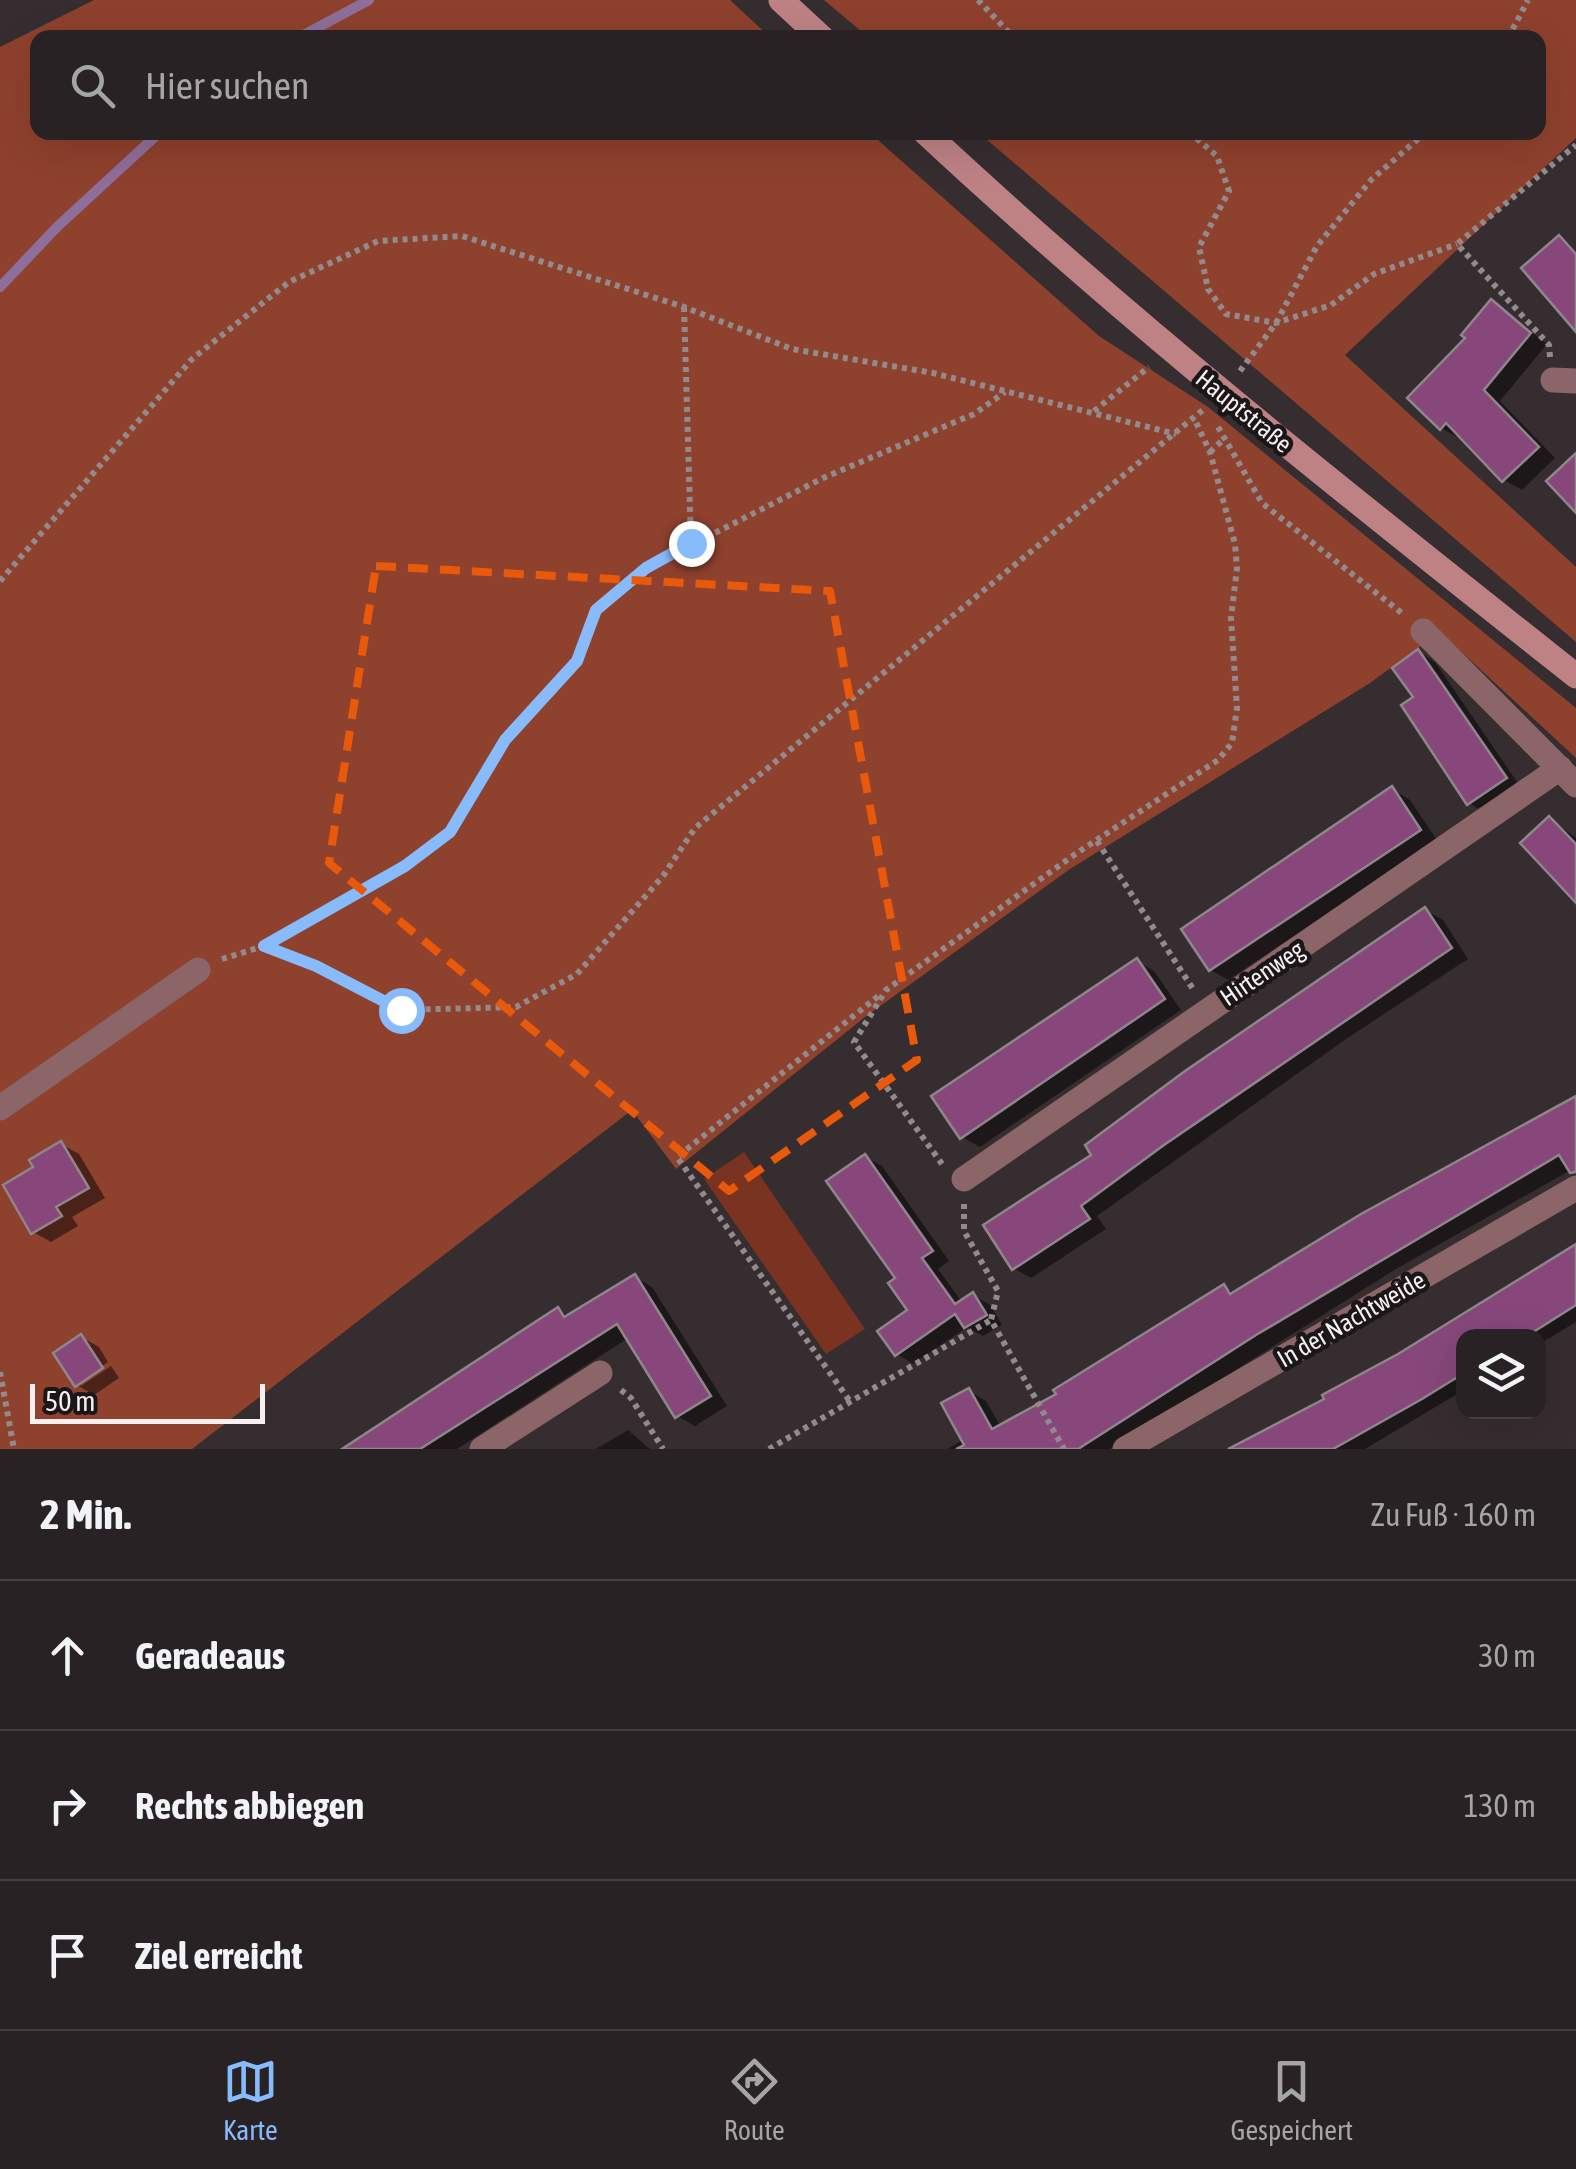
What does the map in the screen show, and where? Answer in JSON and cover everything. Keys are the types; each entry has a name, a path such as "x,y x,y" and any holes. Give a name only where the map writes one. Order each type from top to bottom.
{"main road":[{"path":"781,0 813,30"},
{"name":"Hauptstraße","path":"934,140 1043,242 1222,394 1576,676"}],"street":[{"path":"1422,631 1568,776"},
{"name":"Hirtenweg","path":"964,1180 1207,1011 1568,776"},
{"path":"0,1108 198,970"},
{"name":"In der Nachtweide","path":"1125,1449 1576,1188"},
{"path":"482,1449 600,1374"}],"path":[{"path":"978,0 1006,30"},
{"path":"1512,30 1528,0"},
{"path":"1199,140 1218,156 1228,192 1199,248 1208,288 1226,314 1276,323 1331,304 1374,274 1457,244 1576,145"},
{"path":"1276,323 1317,246 1371,180 1417,140"},
{"path":"0,581 192,359 289,282 378,241 462,236 684,307 792,349 932,373 1177,434 695,828 662,876 578,974 516,1007 401,1010 316,966 264,946"},
{"path":"1457,244 1549,346 1564,380"},
{"path":"684,307 691,543"},
{"path":"1093,411 1149,367"},
{"path":"198,970 264,946 405,866 450,832 505,740 577,661 596,610 646,568 823,478 974,414 1006,392"},
{"path":"1202,412 1225,438 1262,504 1422,631"},
{"path":"848,1400 677,1156 886,990 1218,760 1232,743 1238,708 1231,618 1236,568 1210,452 1194,418"},
{"path":"1210,452 1225,438"},
{"path":"1097,841 1207,1011"},
{"path":"769,1449 990,1320 998,1291 964,1232 964,1180 936,1160 854,1042 886,990"},
{"path":"990,1320 1064,1449"},
{"path":"0,1372 14,1449"},
{"path":"600,1374 631,1398 663,1449"}],"highlighted area":[{"path":"376,566 830,591 917,1060 729,1191 329,863"}],"shaded area":[{"path":"94,0 730,0 762,30 34,30"},
{"path":"824,0 1576,0 1576,138 1345,355 1576,567 1576,642 987,140 1546,140 1546,30 860,30"},
{"path":"30,32 30,140 878,140 1099,336 1208,407 1576,708 1576,758 1440,632 1370,683 1070,869 865,1017 676,1169 632,1110 192,1449 0,1449 0,47"},
{"path":"744,1152 865,1329 826,1354 704,1179"}],"building":[{"path":"1559,235 1576,254 1576,332 1521,268"},
{"path":"1491,299 1531,333 1484,390 1539,447 1502,482 1446,423 1440,430 1407,398 1465,338 1461,335"},
{"path":"1576,453 1576,513 1546,481"},
{"path":"1418,649 1507,778 1467,805 1401,705 1413,697 1392,668"},
{"path":"1392,786 1421,830 1209,971 1181,929"},
{"path":"1549,816 1576,844 1576,903 1520,843"},
{"path":"1425,907 1452,948 1164,1145 1081,1206 1090,1219 1012,1270 983,1225 1091,1155 1085,1145 1185,1071"},
{"path":"1137,958 1165,999 960,1139 931,1096"},
{"path":"1576,1096 1576,1172 1570,1173 1559,1155 1256,1335 1078,1449 956,1449 964,1445 941,1403 969,1388 992,1429 1056,1394 1053,1390 1224,1284 1230,1294 1361,1214"},
{"path":"61,1141 89,1188 56,1207 62,1216 31,1234 3,1185 33,1167 29,1160"},
{"path":"865,1154 933,1251 922,1258 955,1304 973,1292 987,1315 964,1328 955,1314 895,1356 877,1331 907,1310 888,1283 895,1278 826,1181"},
{"path":"1576,1244 1576,1305 1538,1329 1456,1329 1456,1378 1422,1399 1333,1449 1228,1449 1324,1399 1322,1395 1398,1354"},
{"path":"635,1274 711,1396 675,1418 617,1324 420,1449 342,1449 558,1307 564,1317"},
{"path":"81,1334 103,1368 75,1387 53,1353"}],"waterway":[{"path":"313,30 369,0"},
{"path":"0,287 57,227 151,140"}],"route":[{"path":"401,1010 316,966 264,946 405,866 450,832 505,740 577,661 596,610 646,568 691,543"}]}
